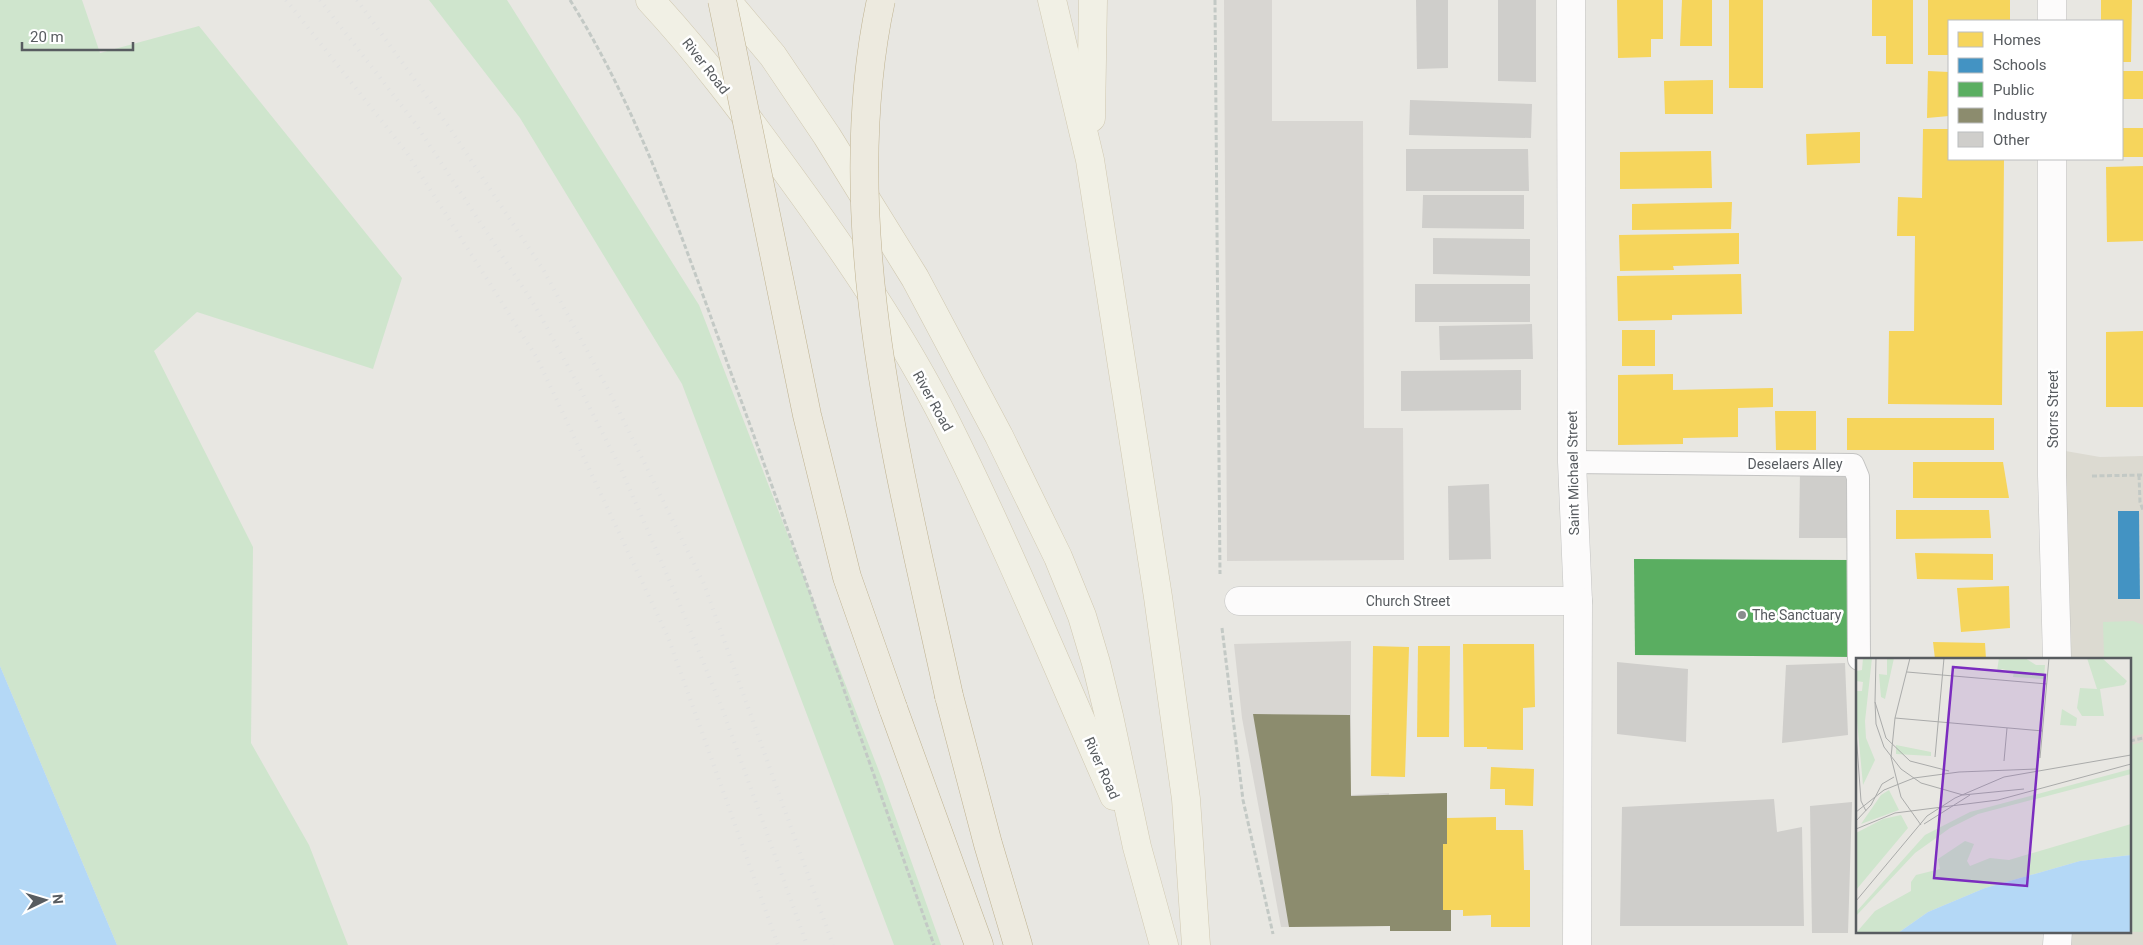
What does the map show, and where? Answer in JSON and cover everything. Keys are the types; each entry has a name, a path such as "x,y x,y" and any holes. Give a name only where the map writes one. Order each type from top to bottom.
{"highway":[{"path":"722,0 807,415 848,577 892,708 979,945"},
{"path":"881,0 876,25 866,111 864,215 877,330 889,410 948,696 988,844 1018,945"}],"main road":[{"name":"River Road","path":"650,0 688,41 765,142 830,231 894,331 945,421 1002,542 1137,847"},
{"name":"River Road","path":"726,0 773,56 832,145 914,278 1008,453 1058,557 1082,616 1109,716 1137,847 1164,945"},
{"path":"1052,0 1090,160 1158,597 1186,799 1196,945"},
{"path":"1090,160 1093,0"}],"street":[{"name":"Saint Michael Street","path":"1572,0 1572,462 1578,601 1577,945"},
{"path":"2052,0 2052,20"},
{"name":"Storrs Street","path":"2052,160 2052,475 2056,658"},
{"name":"Church Street","path":"1239,601 1578,601"},
{"path":"2057,945 2058,932"}],"lane":[{"name":"Deselaers Alley","path":"1572,462 1853,465 1858,477 1859,658"}],"path":[{"path":"570,0 616,81 656,173 755,439 934,945"},
{"path":"1215,0 1220,578"},
{"path":"2092,476 2141,475 2140,502 2143,510"},
{"path":"1222,625 1243,800 1273,934"},
{"path":"2130,740 2143,738"}],"shaded area":[{"path":"1224,0 1272,0 1272,121 1363,121 1364,428 1403,428 1404,560 1227,561"},
{"path":"2054,449 2100,457 2143,456 2143,945 2057,945 2058,932 2130,932 2130,658 2057,658"},
{"path":"1351,641 1351,795 1389,793 1390,926 1281,927 1242,718 1234,644"}],"green space":[{"path":"0,0 82,0 100,53 199,26 402,278 373,369 197,312 154,351 253,547 251,743 309,845 348,945 117,945 0,666"},
{"path":"429,0 507,0 699,305 882,779 941,945 894,945 682,384 520,118"},
{"path":"2133,621 2143,625 2143,734 2130,737 2130,658 2104,658 2103,622"},
{"path":"2130,741 2131,745 2143,742 2143,932 2130,932"}],"water":[{"path":"0,666 117,945 0,945"}],"building: Homes":[{"path":"1617,0 1663,0 1663,39 1651,39 1651,57 1618,58"},
{"path":"1682,0 1712,0 1712,46 1680,46"},
{"path":"1729,0 1763,0 1763,88 1729,88"},
{"path":"1872,0 1913,0 1913,64 1886,64 1886,36 1872,36"},
{"path":"1928,0 2010,0 2010,20 1948,20 1948,55 1928,55"},
{"path":"2101,0 2132,0 2131,62 2123,62 2123,20 2101,20"},
{"path":"1928,71 1948,72 1948,116 1927,118"},
{"path":"2123,71 2143,71 2143,99 2123,99"},
{"path":"1713,80 1713,114 1665,114 1664,81"},
{"path":"2123,128 2143,128 2143,157 2123,157"},
{"path":"1923,129 1948,129 1948,160 2004,160 2002,405 1888,404 1889,331 1914,331 1915,236 1897,236 1898,197 1922,198"},
{"path":"1860,132 1860,163 1807,165 1806,134"},
{"path":"1711,151 1712,188 1620,189 1620,152"},
{"path":"2143,166 2143,241 2107,242 2106,167"},
{"path":"1732,202 1731,229 1632,230 1632,204"},
{"path":"1739,233 1739,264 1673,266 1674,270 1620,271 1619,235"},
{"path":"1741,274 1742,314 1672,315 1672,320 1618,321 1617,276"},
{"path":"1622,330 1655,330 1655,366 1622,366"},
{"path":"2143,331 2143,407 2106,407 2106,332"},
{"path":"1673,374 1673,390 1773,388 1773,407 1738,408 1738,437 1683,438 1683,444 1618,445 1618,375"},
{"path":"1775,411 1816,411 1816,450 1776,450"},
{"path":"1847,418 1994,418 1994,450 1847,450"},
{"path":"1913,462 2003,462 2009,498 1913,498"},
{"path":"1896,510 1989,510 1991,538 1896,539"},
{"path":"1915,553 1993,554 1993,580 1917,579"},
{"path":"2009,586 2010,628 1961,632 1957,588"},
{"path":"1933,642 1985,643 1986,658 1935,658"},
{"path":"1463,644 1534,644 1535,707 1523,708 1523,750 1464,747"},
{"path":"1373,646 1409,647 1405,777 1371,776"},
{"path":"1418,646 1450,646 1449,737 1417,737"},
{"path":"1491,767 1534,769 1533,806 1505,805 1505,789 1490,789"},
{"path":"1496,817 1496,830 1523,830 1524,870 1530,870 1530,927 1491,927 1491,915 1463,916 1463,910 1443,910 1443,844 1447,844 1447,818"}],"building: Schools":[{"path":"2118,511 2139,511 2140,599 2118,599"}],"building: Public":[{"path":"1634,559 1854,560 1852,657 1635,655"}],"building: Industry":[{"path":"1253,714 1350,715 1351,796 1447,793 1447,844 1443,844 1443,910 1451,910 1451,931 1390,931 1390,926 1289,927"}],"building: Other":[{"path":"1416,0 1448,0 1448,68 1417,69"},
{"path":"1498,0 1536,0 1536,82 1498,81"},
{"path":"1410,100 1532,104 1531,138 1409,135"},
{"path":"1406,149 1528,149 1529,191 1406,191"},
{"path":"1423,195 1524,195 1524,229 1422,228"},
{"path":"1433,238 1530,239 1530,276 1433,274"},
{"path":"1415,284 1530,284 1530,322 1415,322"},
{"path":"1532,324 1533,359 1440,360 1439,326"},
{"path":"1521,370 1521,410 1401,411 1401,371"},
{"path":"1800,470 1853,471 1852,538 1799,538"},
{"path":"1489,484 1491,559 1449,560 1448,486"},
{"path":"1617,662 1688,669 1686,742 1617,734"},
{"path":"1845,663 1848,735 1782,743 1786,665"},
{"path":"1774,799 1777,832 1802,827 1804,926 1620,926 1622,807"},
{"path":"1852,802 1848,933 1812,933 1810,806"}],"railway":[{"path":"286,0 407,153 537,358 668,637 778,945"},
{"path":"320,0 415,123 535,306 576,381 620,467 675,593 722,708 807,945"},
{"path":"357,0 451,130 544,271 611,395 704,584 833,945"}],"place":[{"name":"The Sanctuary","path":"1742,615"}]}
